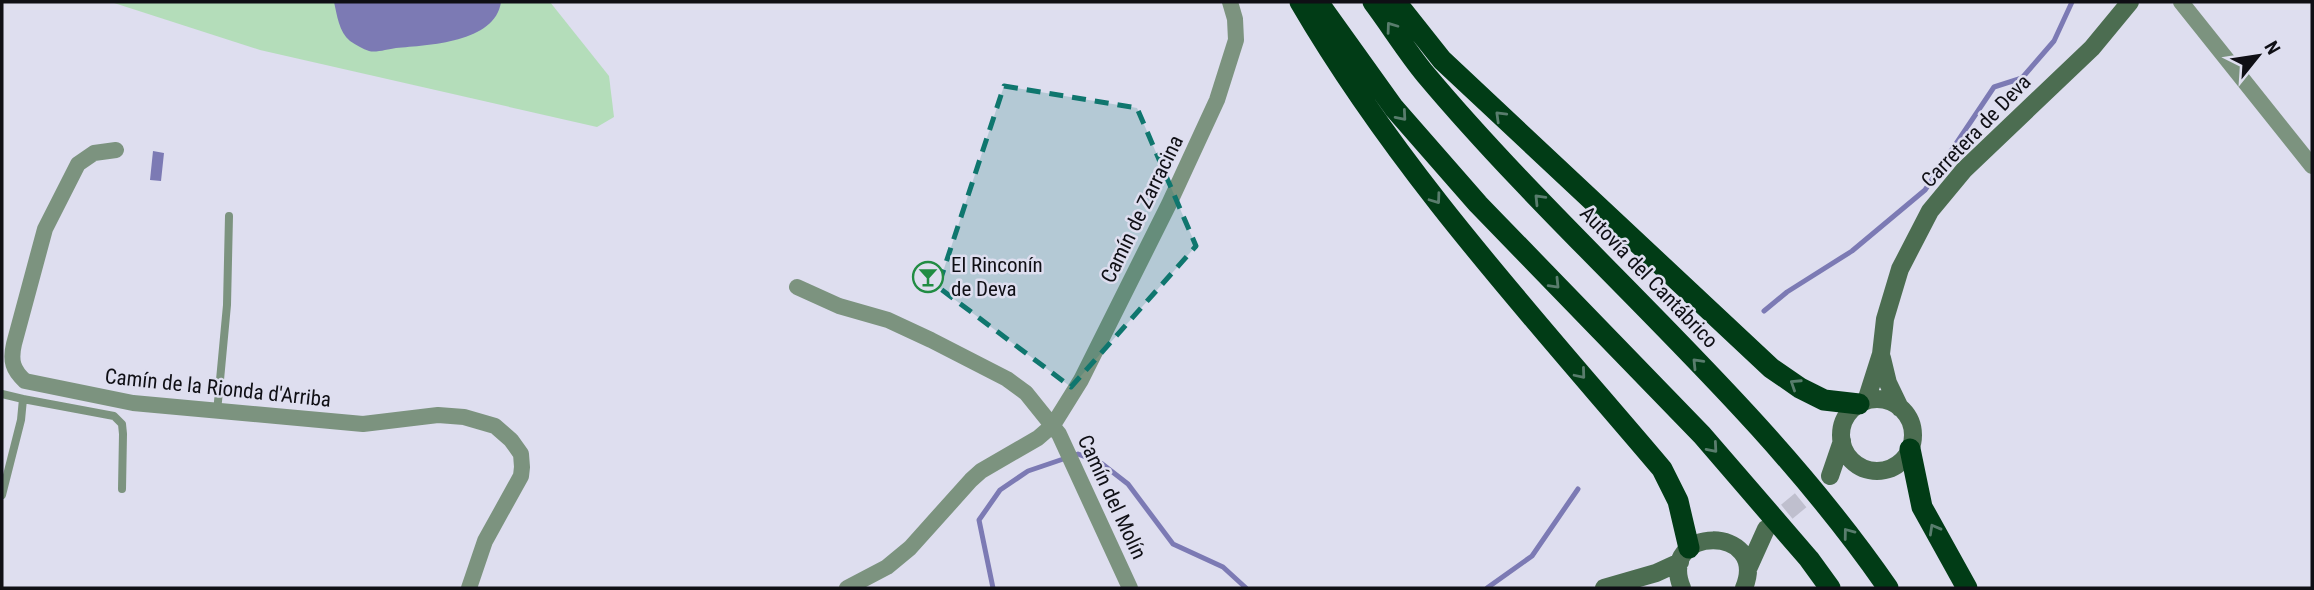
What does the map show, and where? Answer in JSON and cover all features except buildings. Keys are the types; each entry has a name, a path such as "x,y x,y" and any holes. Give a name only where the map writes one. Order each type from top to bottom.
{"highway":[{"path":"1300,2 1322,40 1379,122 1461,233 1662,469 1678,501 1684,555"},
{"path":"1318,2 1394,108 1478,204 1702,435 1809,559 1830,588"},
{"name":"Autovía del Cantábrico","path":"1373,2 1425,74 1518,176 1737,405 1844,527 1888,588"},
{"path":"1396,2 1442,61 1771,368 1800,388 1824,400 1862,402"},
{"path":"1910,449 1922,507 1967,588"}],"street":[{"name":"Camín de Zarracina","path":"1053,425 1093,356 1169,204 1217,100 1236,40 1236,19 1230,2"},
{"name":"Carretera de Deva","path":"1862,402 1881,354 1885,319 1900,269 1930,211 1964,170 2092,48 2130,2"},
{"path":"2181,2 2312,166"},
{"name":"Camín de la Rionda d'Arriba","path":"117,149 94,153 78,164 45,229 13,344 11,357 15,371 25,381 133,403 363,424 438,415 464,417 495,426 511,440 520,454 523,467 521,476 485,541 469,588"},
{"name":"Camín del Molín","path":"797,287 839,306 888,320 1007,379 1026,393 1053,425 1130,588"},
{"name":"Carretera de Deva","path":"1881,354 1888,383 1900,408"},
{"path":"1842,441 1852,460 1861,467 1884,470 1895,466 1910,449 1912,427 1900,408 1880,399 1862,402 1844,420 1842,441 1830,476 1861,467"},
{"path":"847,588 887,567 910,548 981,471 1038,438 1053,425"},
{"path":"1727,542 1766,529 1748,569 1744,588"},
{"path":"1604,588 1656,573 1700,541 1713,538 1738,549 1748,569"},
{"path":"1682,588 1679,580 1684,555"},
{"path":"1625,581 1666,583 1676,588"}],"lane":[{"path":"216,412 227,305 229,216"},
{"path":"2,394 114,416 122,424 122,489"},
{"path":"2,495 21,420 23,399"}],"highlighted area":[{"path":"1004,86 1137,108 1196,246 1071,387 938,287"}],"green space":[{"path":"111,2 550,2 609,76 614,117 597,127 260,50"}],"shaded area":[{"path":"334,2 501,2 496,16 474,34 442,43 375,52 362,48 346,37"},
{"path":"153,151 164,153 161,181 150,180"}],"waterway":[{"path":"1764,311 1787,292 1852,251 1925,190 1994,87 2022,78 2054,41 2072,2"},
{"path":"993,588 979,520 1000,490 1028,471 1078,454 1101,463 1128,484 1173,544 1223,567 1246,588"},
{"path":"1487,588 1532,556 1578,489"}],"tunnel":[{"path":"1766,529 1830,476"}],"place":[{"name":"El Rinconín de Deva","path":"928,277"}]}
